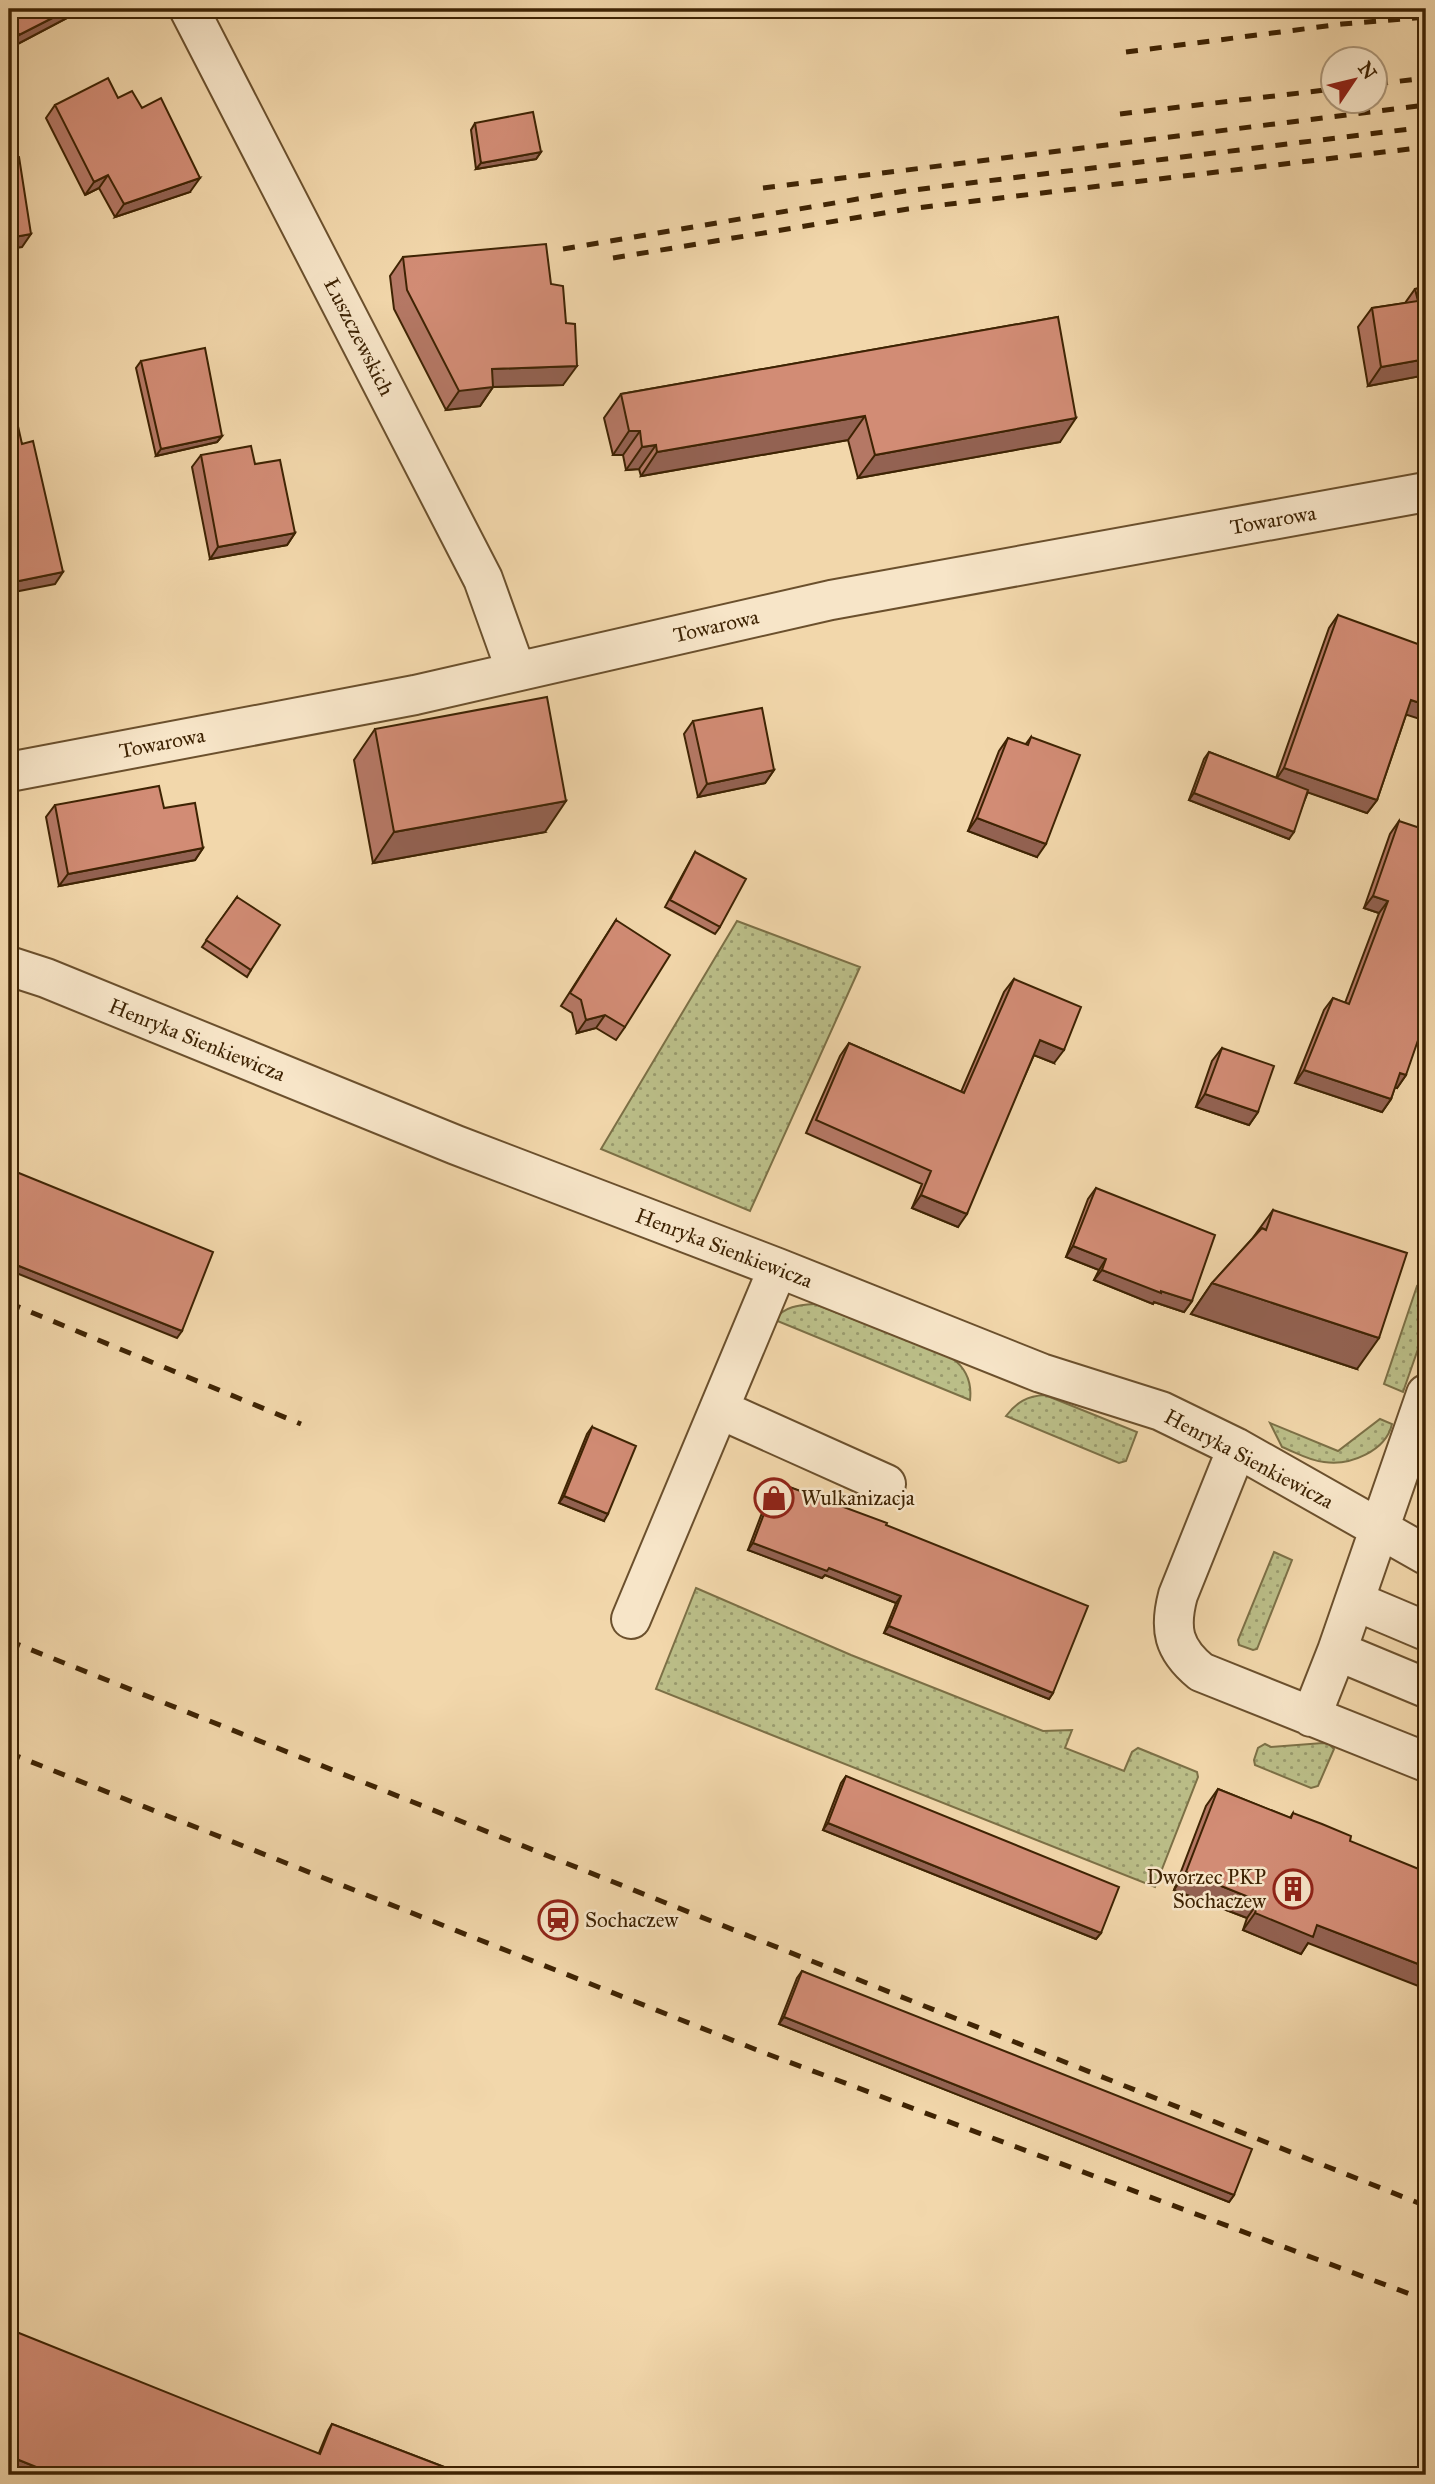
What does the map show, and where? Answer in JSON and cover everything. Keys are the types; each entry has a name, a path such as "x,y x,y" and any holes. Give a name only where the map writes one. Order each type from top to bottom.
{"street":[{"name":"Łuszczewskich","path":"189,9 483,579 516,671"},
{"name":"Towarowa","path":"9,772 415,695 831,600 1426,492"},
{"name":"Henryka Sienkiewicza","path":"9,967 46,978 456,1146 778,1268 1041,1373 1161,1411 1237,1448 1426,1555"},
{"path":"631,1619 778,1268"},
{"path":"1311,1717 1337,1651 1426,1394"},
{"path":"719,1409 886,1484"},
{"path":"1237,1448 1178,1595 1173,1615 1173,1630 1186,1659 1201,1672 1426,1762"},
{"path":"1354,1601 1426,1631"},
{"path":"1337,1651 1426,1688"}],"green space":[{"path":"737,921 860,967 750,1211 601,1149"},
{"path":"1417,1286 1426,1290 1426,1326 1403,1392 1384,1384"},
{"path":"815,1304 952,1358 967,1377 970,1400 775,1320 787,1309"},
{"path":"1045,1395 1137,1432 1126,1461 1119,1463 1006,1416 1023,1401"},
{"path":"1380,1419 1392,1424 1388,1434 1375,1449 1355,1459 1334,1463 1313,1460 1282,1447 1270,1423 1338,1451"},
{"path":"1274,1552 1292,1560 1257,1649 1253,1650 1239,1645 1238,1640"},
{"path":"696,1588 851,1655 1043,1731 1072,1730 1065,1748 1124,1771 1132,1752 1138,1748 1197,1772 1198,1777 1155,1887 656,1689"},
{"path":"1323,1743 1334,1749 1318,1786 1311,1788 1255,1765 1258,1748 1265,1744 1271,1747"}],"building":[{"path":"9,9 70,9 19,35"},
{"path":"108,78 118,98 132,91 142,108 161,98 200,178 124,204 108,175 94,182 55,105"},
{"path":"533,112 541,152 481,163 475,123"},
{"path":"19,157 31,234 9,238 9,158"},
{"path":"546,244 551,284 563,286 566,323 575,324 577,366 492,369 493,387 459,391 407,290 403,257"},
{"path":"1426,287 1426,359 1381,367 1372,308 1418,301 1415,289"},
{"path":"1058,317 1076,418 875,455 865,416 657,452 656,445 642,447 640,431 629,431 621,394"},
{"path":"205,348 222,436 161,449 141,361"},
{"path":"12,400 22,444 33,441 63,572 9,583 9,401"},
{"path":"251,446 255,464 280,460 295,533 218,547 201,455"},
{"path":"1338,615 1426,647 1426,705 1411,700 1377,800 1284,768"},
{"path":"547,697 566,801 394,832 375,729"},
{"path":"762,708 774,770 707,784 693,721"},
{"path":"1031,737 1080,755 1046,844 977,818 1008,738 1028,745"},
{"path":"1209,752 1308,790 1294,832 1194,793"},
{"path":"159,786 164,808 195,803 203,848 68,874 55,805"},
{"path":"1399,821 1426,830 1426,1017 1406,1075 1400,1073 1391,1099 1304,1070 1333,998 1349,1004 1388,901 1373,896"},
{"path":"695,852 746,879 720,927 670,900"},
{"path":"237,897 280,925 251,970 206,940"},
{"path":"616,920 670,955 625,1027 605,1015 586,1020 581,1000 570,993"},
{"path":"1014,979 1081,1007 1064,1050 1040,1040 967,1214 921,1195 931,1171 816,1120 849,1043 964,1093"},
{"path":"1222,1048 1274,1066 1258,1112 1205,1094"},
{"path":"9,1169 213,1252 182,1331 9,1262"},
{"path":"1096,1188 1215,1235 1192,1301 1161,1293 1102,1270 1106,1259 1073,1246"},
{"path":"1273,1210 1407,1253 1379,1338 1212,1283 1262,1228 1266,1230"},
{"path":"592,1427 636,1446 608,1514 564,1496"},
{"path":"776,1482 887,1523 886,1525 1088,1606 1053,1693 889,1626 901,1596 753,1543"},
{"path":"846,1776 1119,1887 1101,1933 828,1823"},
{"name":"Dworzec PKP Sochaczew","path":"1218,1789 1291,1818 1293,1813 1322,1824 1351,1836 1350,1841 1426,1872 1426,1967 1317,1925 1313,1937 1255,1913 1259,1901 1186,1872"},
{"path":"802,1971 1252,2149 1234,2195 784,2017"},
{"path":"9,2329 320,2454 332,2424 465,2475 56,2475 9,2456"}],"railway":[{"path":"1126,52 1342,24 1426,17"},
{"path":"1390,82 1426,78"},
{"path":"1120,114 1320,91"},
{"path":"763,188 1426,105"},
{"path":"563,249 905,191 1426,127"},
{"path":"613,258 908,209 1426,147"},
{"path":"9,1303 301,1424"},
{"path":"9,1641 1426,2206"},
{"path":"9,1753 762,2052 1426,2300"}],"place":[{"name":"Wulkanizacja","path":"774,1498"},
{"name":"Dworzec PKP Sochaczew","path":"1293,1889"},
{"name":"Sochaczew","path":"558,1920"}]}
